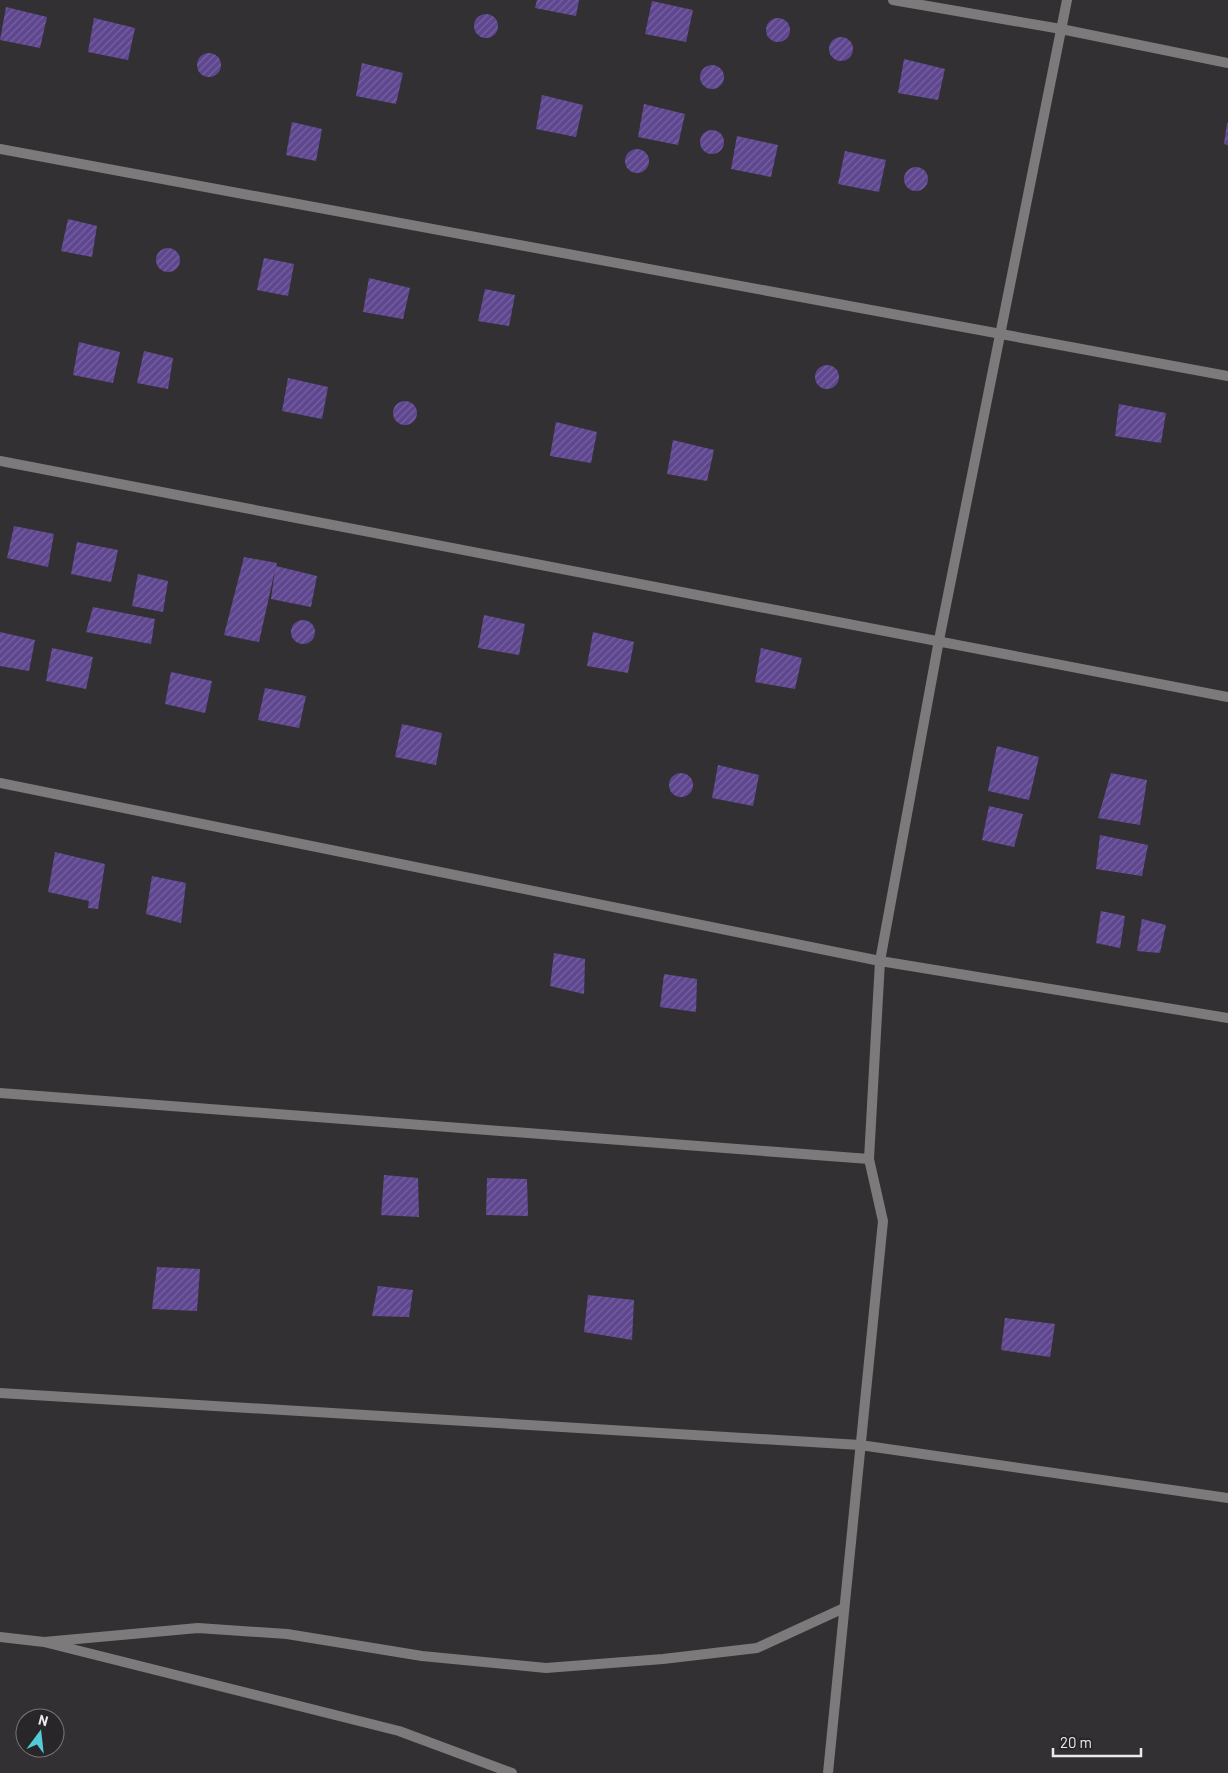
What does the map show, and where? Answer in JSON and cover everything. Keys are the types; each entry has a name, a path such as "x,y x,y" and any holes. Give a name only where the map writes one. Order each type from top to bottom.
{"street":[{"path":"893,0 1061,29 1228,63"},
{"path":"828,1773 883,1221 869,1159 880,961 939,640 1067,0"},
{"path":"0,149 1228,376"},
{"path":"0,461 1228,697"},
{"path":"0,783 880,961 1228,1018"},
{"path":"0,1093 869,1159"},
{"path":"0,1393 860,1445 1228,1498"},
{"path":"44,1642 198,1628 287,1634 422,1656 546,1668 663,1659 757,1648 844,1608"},
{"path":"0,1637 44,1642 399,1731 512,1773"}],"building":[{"path":"537,0 579,0 576,16 535,8"},
{"path":"652,1 693,10 686,42 645,34"},
{"path":"6,7 47,17 40,48 0,40"},
{"path":"486,14 494,18 498,26 494,34 486,38 478,34 474,26 478,18"},
{"path":"94,18 135,28 128,60 88,52"},
{"path":"778,18 786,22 790,30 786,38 778,42 770,38 766,30 770,22"},
{"path":"841,37 849,41 853,49 849,57 841,61 833,57 829,49 833,41"},
{"path":"209,53 217,57 221,65 217,73 209,77 201,73 197,65 201,57"},
{"path":"904,59 945,69 938,100 898,93"},
{"path":"362,63 403,73 396,104 356,96"},
{"path":"712,65 720,69 724,77 720,85 712,89 704,85 700,77 704,69"},
{"path":"542,95 583,105 576,137 536,129"},
{"path":"644,104 685,114 678,145 638,137"},
{"path":"292,122 322,129 316,161 286,155"},
{"path":"1228,123 1228,145 1224,144"},
{"path":"712,130 720,134 724,142 720,150 712,154 704,150 700,142 704,134"},
{"path":"737,136 778,145 771,177 731,169"},
{"path":"637,149 645,153 649,161 645,169 637,173 629,169 625,161 629,153"},
{"path":"845,151 886,160 879,192 838,184"},
{"path":"916,167 924,171 928,179 924,187 916,191 908,187 904,179 908,171"},
{"path":"68,219 97,226 92,257 61,251"},
{"path":"168,248 176,252 180,260 176,268 168,272 160,268 156,260 160,252"},
{"path":"264,258 294,264 288,296 257,290"},
{"path":"369,278 410,288 403,319 363,312"},
{"path":"485,289 515,295 509,326 478,321"},
{"path":"79,342 120,352 113,383 73,375"},
{"path":"144,351 173,358 168,389 137,383"},
{"path":"827,365 835,369 839,377 835,385 827,389 819,385 815,377 819,369"},
{"path":"288,378 328,387 322,419 282,411"},
{"path":"405,401 413,405 417,413 413,421 405,425 397,421 393,413 397,405"},
{"path":"1119,404 1166,413 1161,443 1115,436"},
{"path":"556,422 597,432 591,463 550,456"},
{"path":"673,440 714,450 707,481 667,474"},
{"path":"14,526 54,534 48,567 7,558"},
{"path":"77,542 118,550 111,582 71,574"},
{"path":"244,557 277,563 276,566 317,576 311,607 271,599 275,570 259,642 224,635"},
{"path":"138,574 168,581 163,612 132,606"},
{"path":"93,607 155,619 151,644 86,632"},
{"path":"484,615 525,624 519,655 478,648"},
{"path":"303,620 311,624 315,632 311,640 303,644 295,640 291,632 295,624"},
{"path":"0,632 35,640 29,671 0,666"},
{"path":"593,632 634,642 628,673 587,666"},
{"path":"52,648 93,657 86,689 46,681"},
{"path":"761,648 802,658 795,689 755,682"},
{"path":"171,672 212,681 205,713 165,704"},
{"path":"265,688 306,696 299,728 258,720"},
{"path":"402,724 442,733 436,765 395,757"},
{"path":"997,746 1039,757 1029,800 988,791"},
{"path":"718,765 759,775 753,806 712,798"},
{"path":"681,773 689,777 693,785 689,793 681,797 673,793 669,785 673,777"},
{"path":"1111,773 1147,780 1140,825 1098,818"},
{"path":"989,806 1023,814 1014,847 982,840"},
{"path":"1100,835 1148,845 1142,876 1096,869"},
{"path":"55,852 105,864 98,909 88,908 89,901 48,892"},
{"path":"152,876 186,883 181,923 146,914"},
{"path":"1101,911 1125,916 1120,948 1096,943"},
{"path":"1142,919 1166,925 1160,953 1137,951"},
{"path":"554,953 585,959 584,994 550,986"},
{"path":"664,974 697,979 696,1012 660,1007"},
{"path":"384,1175 418,1178 419,1217 381,1215"},
{"path":"487,1178 527,1179 528,1216 486,1215"},
{"path":"157,1267 200,1269 197,1311 152,1309"},
{"path":"378,1286 413,1290 409,1317 372,1316"},
{"path":"588,1295 634,1300 632,1340 584,1332"},
{"path":"1005,1318 1055,1324 1050,1357 1001,1350"}]}
